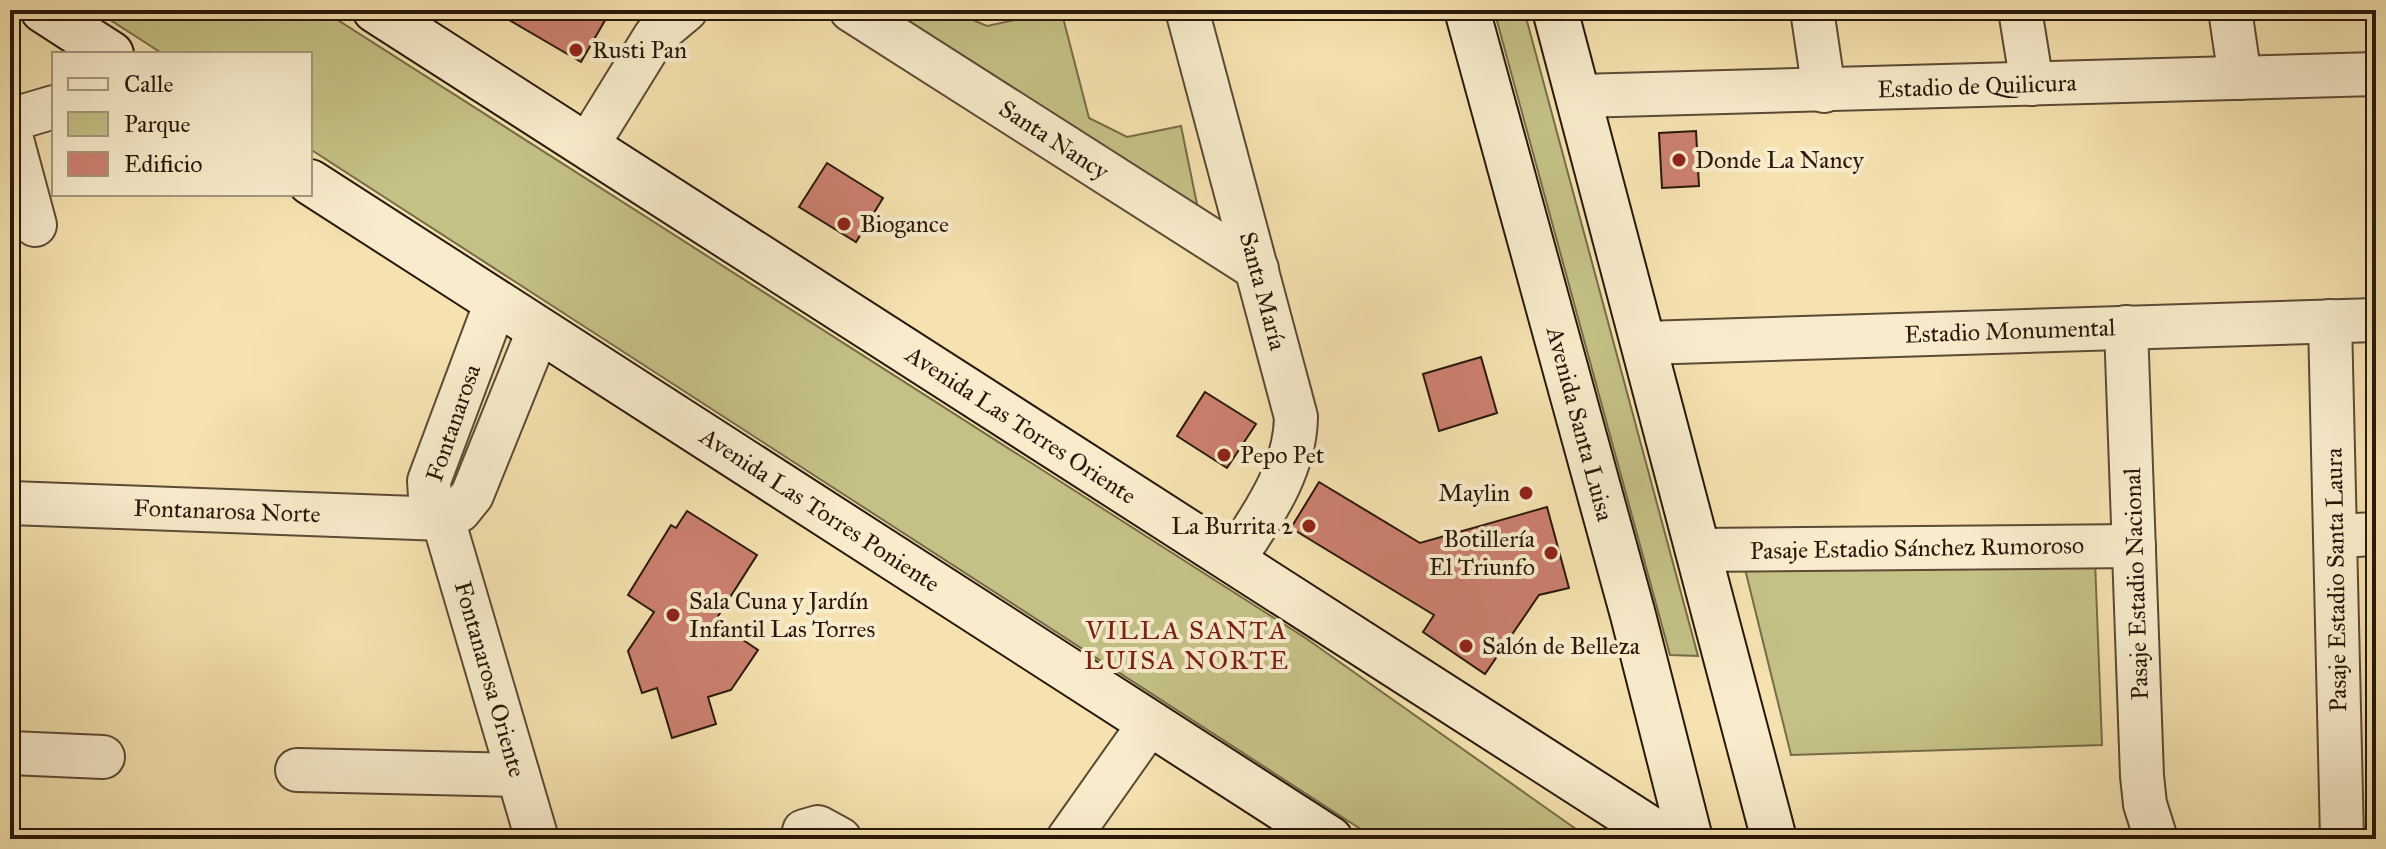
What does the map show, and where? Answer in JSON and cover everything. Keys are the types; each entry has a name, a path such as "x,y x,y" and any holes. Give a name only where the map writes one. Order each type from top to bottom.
{"street":[{"path":"43,10 108,52"},
{"path":"587,146 655,36 686,10"},
{"name":"Santa Nancy","path":"851,10 1257,269"},
{"name":"Santa María","path":"1187,10 1291,395 1295,440 1284,475 1233,561"},
{"name":"Avenida Santa Luisa","path":"1467,10 1633,615 1690,839"},
{"path":"1555,10 1774,839"},
{"path":"1812,10 1824,91"},
{"path":"2020,10 2032,84"},
{"path":"2230,10 2240,78"},
{"name":"Avenida Las Torres Oriente","path":"386,14 1666,839"},
{"name":"Estadio de Quilicura","path":"1579,96 2376,74"},
{"path":"10,120 52,108"},
{"path":"10,132 35,225"},
{"name":"Avenida Las Torres Poniente","path":"312,183 1330,839"},
{"name":"Fontanarosa","path":"496,302 429,481 430,496 443,519 459,511 472,495 539,329"},
{"name":"Estadio Monumental","path":"1644,343 2376,320"},
{"name":"Pasaje Estadio Santa Laura","path":"2330,321 2342,839"},
{"name":"Pasaje Estadio Nacional","path":"2126,327 2142,776 2145,804 2156,839"},
{"name":"Fontanarosa Norte","path":"10,503 443,519"},
{"name":"Fontanarosa Oriente","path":"443,519 537,839"},
{"path":"2335,536 2376,534"},
{"name":"Pasaje Estadio Sánchez Rumoroso","path":"1699,550 2134,546"},
{"path":"1068,839 1150,723"},
{"path":"10,753 103,757"},
{"path":"297,770 518,775"},
{"path":"802,839 804,831 818,827 840,839"}],"green space":[{"path":"95,10 322,10 1307,639 1590,839 1376,839 312,150 312,52 160,52"},
{"path":"887,10 966,10 968,18 987,26 1061,10 1089,118 1127,137 1181,126 1198,209"},
{"path":"1494,10 1524,10 1698,656 1670,655"},
{"path":"2095,560 2102,745 1791,755 1744,565"}],"building":[{"path":"492,10 611,10 581,62"},
{"name":"Donde La Nancy","path":"1696,131 1699,186 1662,188 1659,133"},
{"path":"827,163 883,198 856,242 799,207"},
{"path":"1481,357 1497,413 1439,431 1423,374"},
{"path":"1205,392 1256,424 1227,468 1177,436"},
{"path":"1319,482 1420,543 1547,507 1569,588 1539,595 1485,674 1423,632 1434,615 1291,528"},
{"path":"687,511 757,555 715,621 758,650 731,690 708,697 716,724 672,738 657,688 642,693 628,651 654,612 628,595 671,525 676,528"}],"place":[{"name":"Rusti Pan","path":"576,50"},
{"name":"Donde La Nancy","path":"1679,160"},
{"name":"Biogance","path":"844,224"},
{"name":"Pepo Pet","path":"1224,455"},
{"name":"Maylin","path":"1526,493"},
{"name":"La Burrita 2","path":"1309,526"},
{"name":"Botillería El Triunfo","path":"1551,553"},
{"name":"Sala Cuna y Jardín Infantil Las Torres","path":"673,615"},
{"name":"Salón de Belleza","path":"1466,646"}],"district":[{"name":"VILLA SANTA LUISA NORTE","path":"1187,645"}]}
